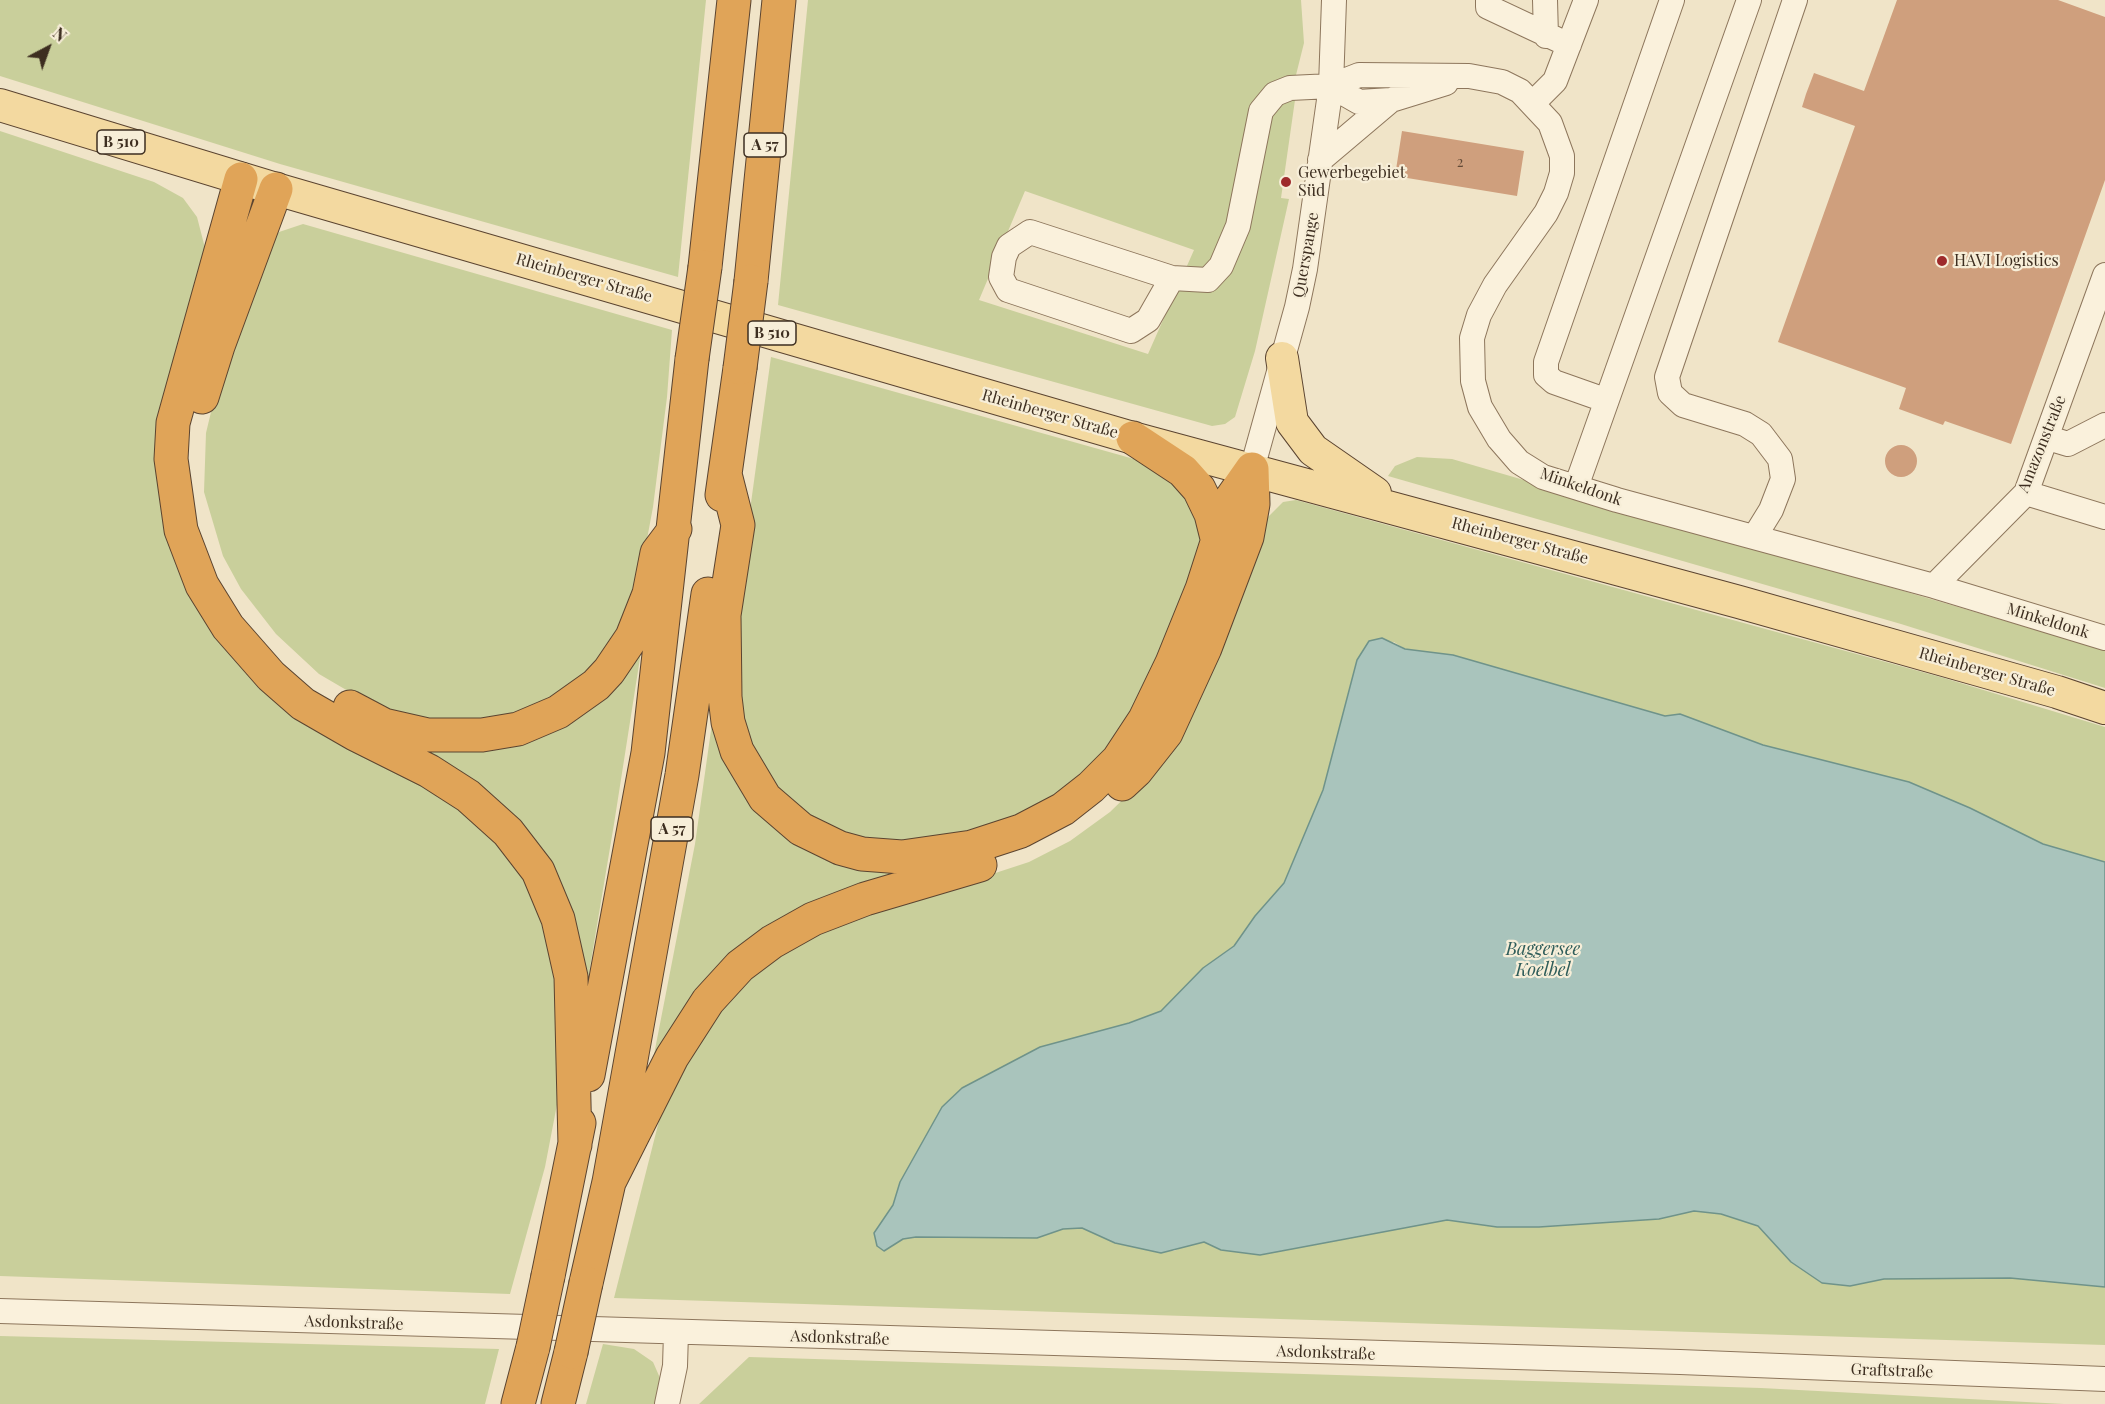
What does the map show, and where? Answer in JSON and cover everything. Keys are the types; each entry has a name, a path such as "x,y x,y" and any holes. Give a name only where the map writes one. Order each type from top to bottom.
{"highway":[{"name":"A 57","path":"518,1404 533,1347 575,1145 648,753 734,0"},
{"name":"A 57","path":"558,1404 609,1182 682,775 751,281 779,0"},
{"path":"241,179 173,423 171,459 181,530 202,585 228,627 271,676 303,704 429,771 468,796 508,832 538,871 558,919 571,977 575,1145"},
{"path":"276,189 218,346 190,447 201,534 223,581 246,619 270,647 303,677 356,711 384,725 417,733 482,735 518,729 558,712 596,685 609,671 632,637 649,594 657,553 675,529"},
{"path":"1133,438 1183,471 1194,483 1211,514 1217,538"},
{"path":"725,474 738,525 724,615 725,697 728,722 737,751 765,798 783,815 820,839 862,854 902,857 972,847 1022,831 1063,809 1091,787 1118,760 1145,719 1172,663 1202,589 1231,499 1252,469"},
{"path":"609,1182 672,1057 708,1001 740,966 772,942 813,919 865,899 1013,855 1046,840 1077,822 1136,771 1166,733 1205,648 1236,569 1247,537 1253,504 1252,469"}],"main road":[{"name":"Rheinberger Straße","path":"0,105 241,179 1133,438 1395,507 2057,692 2105,708"},
{"path":"1282,358 1292,422 1313,450 1395,507"}],"street":[{"name":"Querspange","path":"1252,469 1305,269 1331,86 1334,0"},
{"path":"1488,0 1488,7 1569,45"},
{"path":"1545,0 1546,36"},
{"path":"1533,103 1556,81 1586,0"},
{"path":"1605,400 1554,382 1546,375 1546,362 1672,0"},
{"path":"1576,487 1749,0"},
{"path":"1755,536 1771,510 1783,479 1777,453 1761,434 1745,424 1683,405 1671,393 1667,376 1795,0"},
{"name":"Minkeldonk","path":"1331,86 1359,75 1469,76 1502,82 1520,91 1550,123 1562,156 1562,173 1546,213 1495,285 1479,315 1472,338 1473,381 1480,407 1498,440 1519,462 1543,477 1576,487 1934,586 2105,638"},
{"name":"Minkeldonk","path":"1331,86 1359,102 1391,100 1469,76"},
{"path":"1172,278 1148,320 1131,331 1008,290 1001,277 1004,256 1009,246 1030,232 1172,278 1208,280 1221,266 1238,226 1261,111 1275,94 1290,88 1331,86"},
{"path":"1320,160 1391,100"},
{"name":"Amazonstraße","path":"1934,586 2026,493 2048,438 2105,275"},
{"path":"2048,438 2068,444 2105,425"},
{"path":"2026,493 2105,517"},
{"name":"Asdonkstraße","path":"0,1311 1680,1362"},
{"path":"667,1404 675,1366 676,1333"},
{"name":"Graftstraße","path":"1680,1362 2105,1379"}],"green space":[{"path":"0,0 706,0 678,277 280,164 0,76"},
{"path":"808,0 1301,0 1304,43 1290,99 1295,100 1281,198 1289,199 1255,351 1235,417 1225,424 1212,426 778,305","holes":["1025,191 1194,250 1148,354 979,300"]},
{"path":"0,131 154,182 183,198 197,217 205,248 171,378 201,607 436,789 504,847 532,892 556,950 559,1094 545,1167 510,1294 0,1276"},
{"path":"303,224 672,330 667,397 653,507 639,582 621,632 602,659 557,698 496,720 470,723 405,718 360,698 319,674 276,634 241,589 223,556 204,492 206,433 222,366 269,244 279,232"},
{"path":"771,357 1134,459 1186,488 1206,540 1145,697 1111,746 1050,800 998,826 922,843 866,841 837,831 807,815 780,793 747,738 741,714 737,605"},
{"path":"1417,457 1452,459 2105,650 2105,688 1901,624 1388,476 1395,466"},
{"path":"1296,500 1944,678 2105,727 2105,862 2043,844 1970,808 1763,745 1680,714 1665,716 1453,655 1405,649 1394,642 1369,641 1357,660 1323,790 1284,883 1255,916 1234,946 1203,968 1161,1011 962,1088 942,1107 900,1182 893,1205 874,1233 884,1251 903,1239 916,1237 1037,1238 1063,1229 1082,1228 1115,1243 1174,1251 1193,1242 1204,1242 1222,1250 1260,1255 1447,1220 1497,1227 1539,1227 1659,1219 1694,1211 1721,1214 1758,1226 1791,1262 1850,1286 1884,1279 2010,1278 2105,1287 2105,1345 614,1298 662,1109 688,1058 738,986 809,934 1029,862 1070,841 1110,812 1148,775 1267,518 1283,502"},
{"path":"643,639 588,979 585,979 573,927 398,736 479,743"},
{"path":"714,709 760,801 917,864 832,899 651,1070 695,844"},
{"path":"0,1336 499,1349 485,1404 0,1404"},
{"path":"603,1344 634,1349 653,1362 660,1378 662,1397 659,1404 586,1404"},
{"path":"749,1357 1761,1388 2064,1404 699,1404"}],"water":[{"name":"Baggersee Koelbel","path":"1382,638 1405,649 1453,655 1665,716 1680,714 1763,745 1909,782 1970,808 2043,844 2105,862 2105,1287 2010,1278 1884,1279 1850,1286 1822,1283 1791,1262 1758,1226 1721,1214 1694,1211 1659,1219 1539,1227 1497,1227 1447,1220 1260,1255 1221,1250 1204,1242 1161,1253 1115,1243 1082,1228 1063,1229 1037,1238 916,1237 903,1239 884,1251 877,1246 874,1233 893,1205 900,1182 942,1107 962,1088 1040,1047 1129,1023 1161,1011 1203,968 1234,946 1255,916 1284,883 1323,790 1357,660 1369,641"}],"building":[{"name":"HAVI Logistics","path":"1897,0 2058,0 2105,17 2105,180 2011,444 1945,421 1943,425 1899,409 1906,388 1778,342 1855,126 1802,107 1806,94 1814,73 1864,91"},
{"path":"1402,131 1524,151 1517,196 1395,176"},
{"path":"1901,445 1912,450 1917,461 1912,472 1901,477 1890,472 1885,461 1890,450"}],"place":[{"name":"Gewerbegebiet Süd","path":"1286,182"},
{"name":"HAVI Logistics","path":"1942,261"}]}
